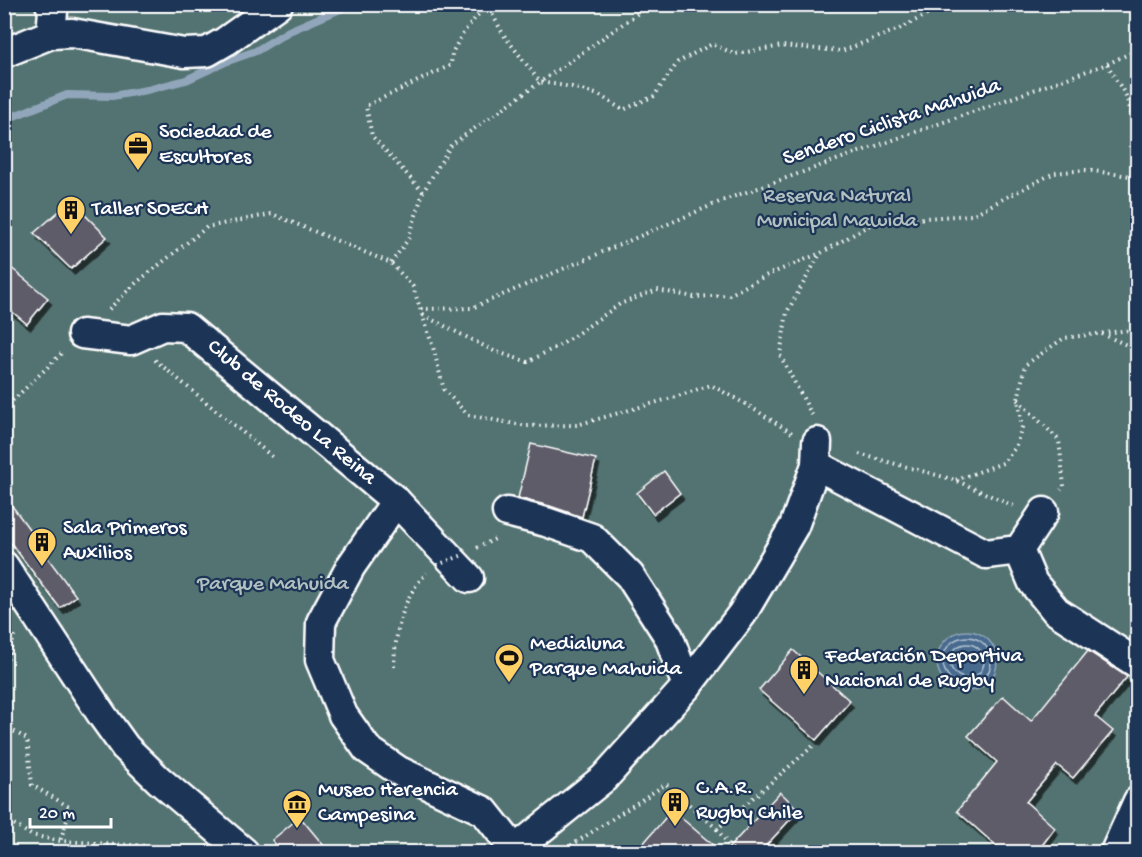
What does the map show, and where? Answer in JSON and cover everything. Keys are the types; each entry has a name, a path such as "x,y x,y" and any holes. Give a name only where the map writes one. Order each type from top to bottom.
{"street":[{"path":"50,4 53,11 51,34"},
{"path":"4,53 51,34 72,33 184,53 207,52 278,4"},
{"name":"Club de Rodeo La Reina","path":"131,340 163,326 186,327 396,501 466,566"},
{"path":"82,334 131,340"},
{"path":"396,501 351,566 321,622 320,660 343,715 367,749 399,771 484,811 514,852 604,778 687,686 742,614 794,526 817,454 986,554 1019,550 1044,512"},
{"path":"507,512 546,522 592,538 630,576 669,637 687,686"},
{"path":"1019,550 1034,583 1056,611 1137,664"},
{"path":"4,566 125,747 159,780 244,852"},
{"path":"1115,852 1137,801"}],"path":[{"path":"423,192 372,136 366,106 452,66 452,52 463,33 487,4 503,34 540,82 572,87 599,95 623,110 654,96 678,62 712,44 735,54 782,46 842,51 899,29 930,13 941,4"},
{"path":"391,263 409,238 423,192 451,145 651,4"},
{"name":"Sendero Ciclista Mahuida","path":"421,309 472,308 724,200 1107,64 1133,52 1137,46"},
{"path":"1107,64 1126,96 1137,135"},
{"path":"422,314 494,351 528,362 566,342 620,304 657,290 694,297 729,295 765,276 821,253 870,225 972,215 1054,173 1085,170 1137,177"},
{"path":"4,409 136,283 207,227 272,214 391,263 413,287 434,347 444,390 468,415 526,426 577,425 711,385 800,438 817,454 955,480 1021,509 1044,512 1064,486 1059,440 1018,400"},
{"path":"817,454 812,413 780,355 787,312 821,253"},
{"path":"955,480 1003,464 1015,448 1022,427 1018,400 1025,365 1064,338 1137,329"},
{"path":"1101,334 1137,350"},
{"path":"131,340 275,459"},
{"path":"394,667 395,644 404,610 419,581 436,566 466,566"},
{"path":"4,671 15,635 10,626"},
{"path":"4,724 27,739 32,785 71,808 60,841"},
{"path":"717,828 813,746"},
{"path":"561,852 666,784 717,828 734,852"},
{"path":"4,818 31,835 60,841 166,847 193,852"}],"green space":[{"name":"Parque Mahuida","path":"5,5 1137,5 1137,852 5,852"}],"water":[{"path":"961,631 973,631 984,636 992,644 997,661 995,673 984,686 973,691 961,691 950,686 942,678 937,667 937,655 942,644 950,636"}],"building":[{"name":"Taller SOECH","path":"71,201 107,237 71,269 34,233"},
{"path":"4,262 48,298 27,324 4,305"},
{"path":"531,444 596,459 582,517 518,498"},
{"path":"664,471 680,493 653,514 637,493"},
{"path":"4,495 76,596 60,608 4,534"},
{"name":"Federación Deportiva Nacional de Rugby","path":"793,650 850,701 816,740 759,690"},
{"path":"1088,651 1127,677 1095,716 1113,731 1073,778 1057,765 1026,802 1055,828 1037,852 1003,852 957,811 997,762 968,736 1003,696 1031,721"},
{"path":"780,792 799,810 760,852 725,852"},
{"name":"C.A.R. Rugby Chile","path":"672,810 721,852 636,852"},
{"name":"Museo Herencia Campesina","path":"300,817 329,852 282,852 272,840"}],"waterway":[{"path":"4,120 67,95 112,96 186,80 256,51 289,31 352,4"}],"place":[{"name":"Sociedad de Escultores","path":"138,172"},
{"name":"Taller SOECH","path":"71,236"},
{"name":"Sala Primeros Auxilios","path":"42,568"},
{"name":"Medialuna Parque Mahuida","path":"509,684"},
{"name":"Federación Deportiva Nacional de Rugby","path":"804,696"},
{"name":"C.A.R. Rugby Chile","path":"675,828"},
{"name":"Museo Herencia Campesina","path":"297,830"}],"park label":[{"name":"Reserva Natural Municipal Mawida","path":"837,210"}]}
